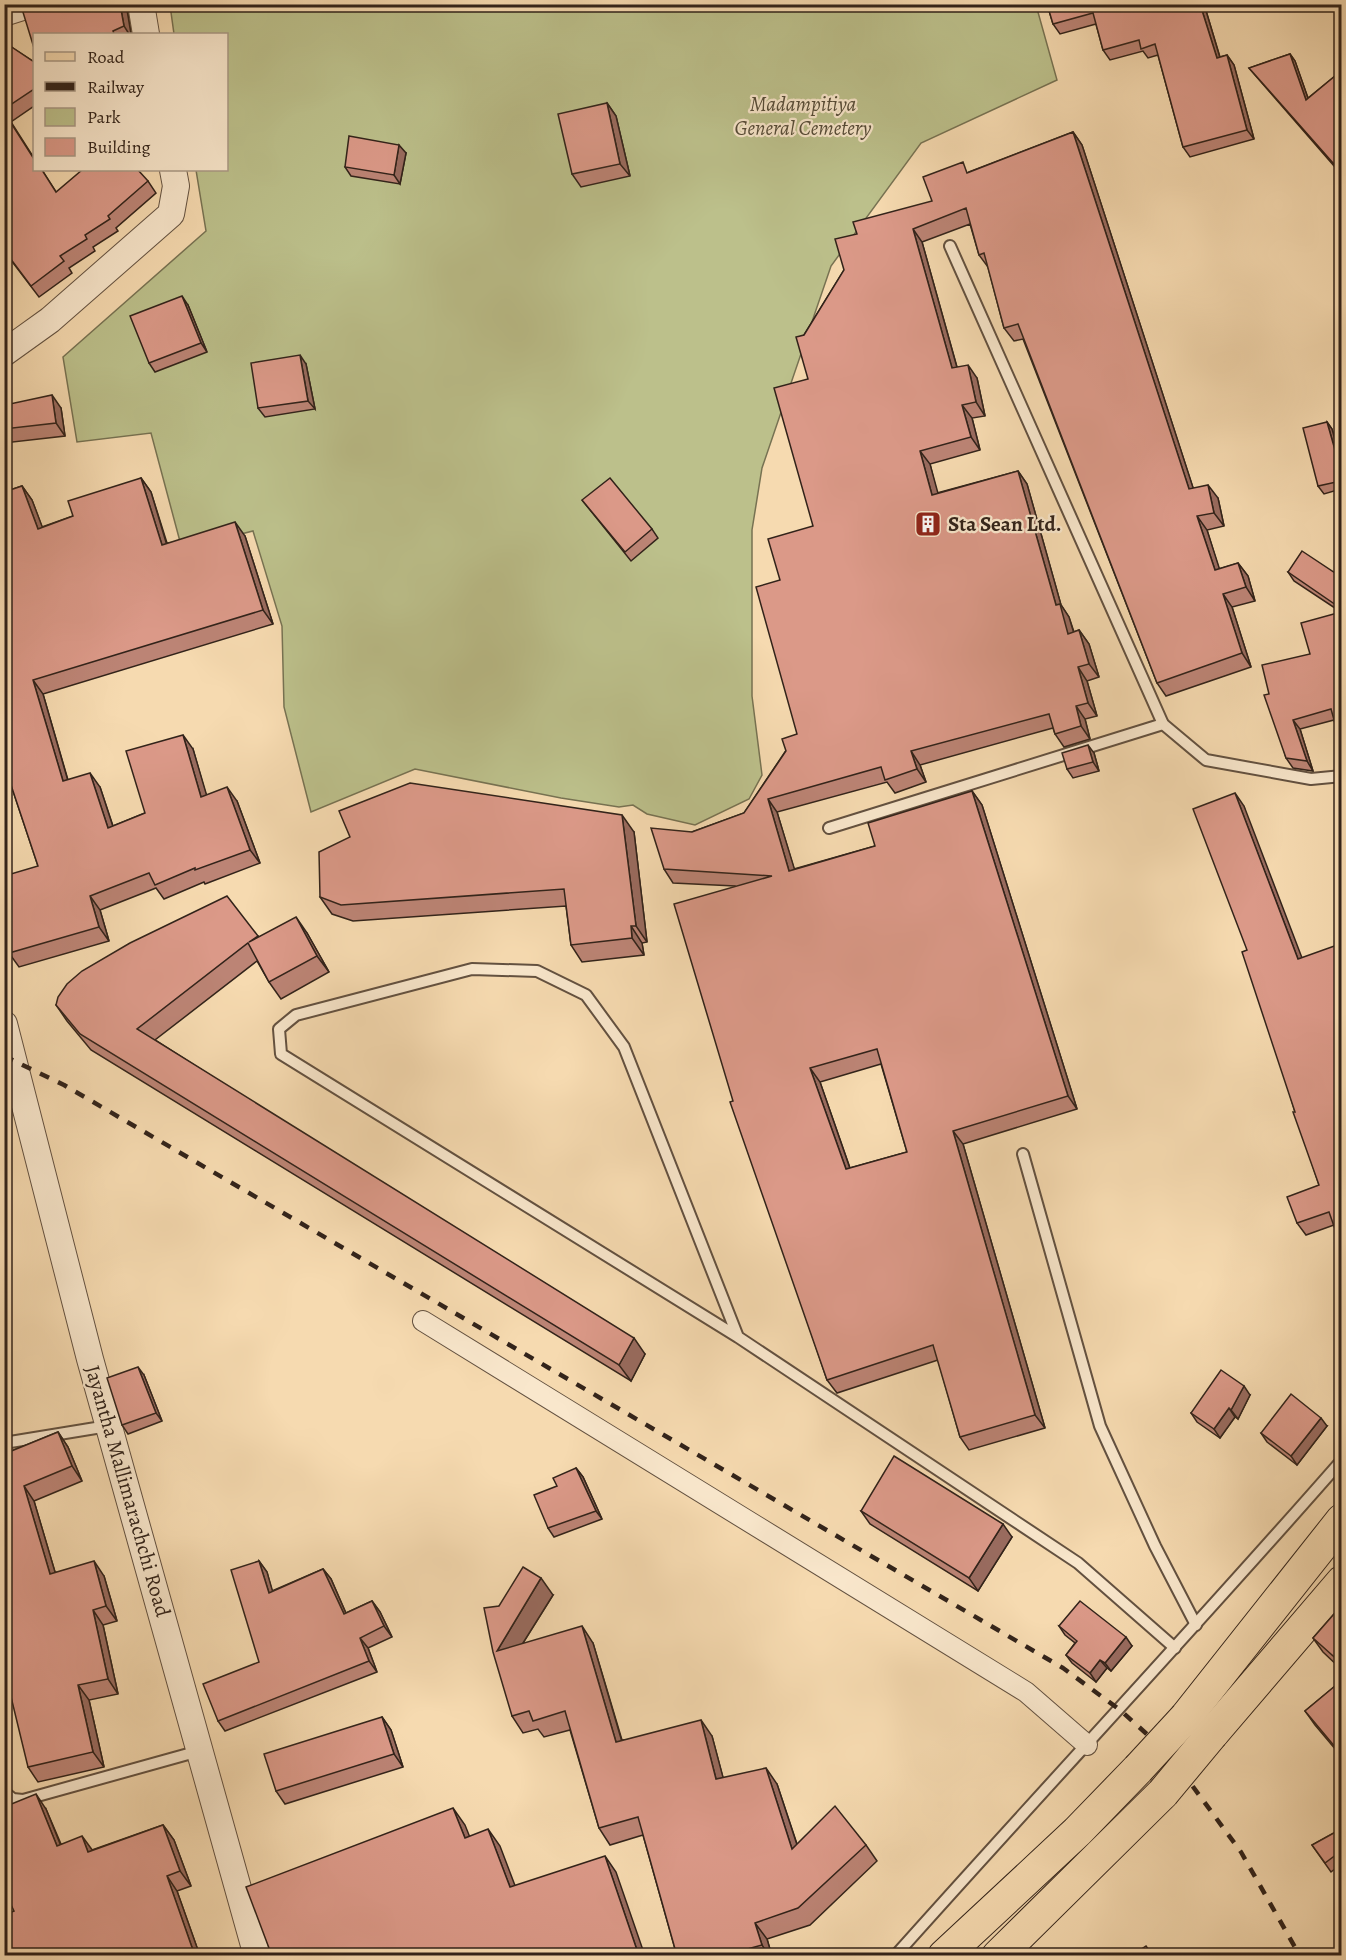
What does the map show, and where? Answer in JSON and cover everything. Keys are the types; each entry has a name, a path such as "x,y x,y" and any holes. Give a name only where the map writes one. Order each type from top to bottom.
{"main road":[{"path":"944,1956 1077,1832 1186,1717 1341,1520"},
{"path":"998,1956 1163,1793 1341,1582"}],"street":[{"path":"4,15 42,4"},
{"path":"141,4 146,33"},
{"path":"4,353 50,321 171,214 176,186 173,171"},
{"name":"Jayantha Mallimarachchi Road","path":"4,1024 35,1150 109,1425 257,1956"},
{"path":"423,1321 1026,1692 1087,1745"}],"lane":[{"path":"950,246 1162,724 1206,760 1311,779 1341,776"},
{"path":"829,828 1162,724"},
{"path":"738,1337 624,1047 586,995 537,971 472,969 296,1016 279,1029 281,1054 738,1337 1078,1563 1175,1648"},
{"path":"1023,1154 1100,1426 1155,1546 1196,1624"},
{"path":"4,1443 109,1425"},
{"path":"895,1956 1175,1648 1341,1460"},
{"path":"4,1792 13,1799 23,1800 201,1751"}],"green space":[{"name":"Madampitiya General Cemetery","path":"170,5 1036,5 1057,80 921,143 831,266 762,468 752,530 752,696 762,775 749,799 695,825 647,814 633,805 619,807 561,798 415,769 311,812 284,707 282,626 253,531 182,549 151,433 77,442 63,357 206,231 196,171 228,171 228,33 174,33"}],"building":[{"path":"35,4 120,4 124,26 113,31 114,33 33,33 33,45 22,9"},
{"path":"1047,4 1200,4 1217,58 1227,55 1247,130 1183,147 1155,44 1141,49 1139,40 1103,50 1093,13 1053,24"},
{"path":"4,42 33,61 33,90 4,109"},
{"path":"1290,54 1306,100 1341,71 1341,172 1249,68"},
{"path":"607,103 620,164 572,174 558,114"},
{"path":"4,112 33,157 33,171 43,171 56,192 81,171 139,171 148,181 108,216 110,219 85,235 87,239 60,256 64,261 31,286 4,250"},
{"path":"1073,132 1189,489 1208,485 1214,513 1197,516 1215,570 1238,563 1246,587 1223,594 1242,653 1157,683 1018,324 1004,328 984,253 979,255 966,208 913,229 952,368 968,365 976,402 962,405 971,437 920,451 932,495 1018,471 1056,605 1060,604 1068,634 1079,630 1089,664 1078,667 1088,703 1076,706 1081,726 1055,734 1049,714 911,751 917,769 885,780 881,767 768,799 789,871 875,846 868,823 972,791 1068,1096 953,1131 1035,1415 960,1437 933,1345 827,1380 730,1102 733,1101 674,904 772,876 664,869 651,828 692,832 744,813 786,751 782,739 797,734 756,587 780,580 768,539 813,526 774,388 808,379 796,337 804,335 844,270 835,239 857,234 853,222 932,201 923,177 963,162 967,173","holes":["877,1049 907,1152 846,1169 810,1068"]},
{"path":"349,136 399,145 394,175 345,167"},
{"path":"182,296 201,343 149,363 130,316"},
{"path":"300,355 308,401 258,408 251,363"},
{"path":"52,395 56,423 4,429 4,401 10,404"},
{"path":"1327,422 1335,450 1341,443 1341,481 1318,486 1303,428"},
{"path":"141,478 162,545 235,522 263,610 33,680 63,781 90,773 108,828 145,813 126,751 183,735 201,797 227,787 250,850 195,870 195,868 155,885 149,873 90,896 99,927 9,953 4,938 4,876 38,866 4,764 4,492 22,486 38,529 73,516 68,501"},
{"path":"610,478 652,529 625,552 582,500"},
{"path":"1302,551 1341,577 1341,597 1336,605 1288,572"},
{"path":"1341,612 1341,740 1331,709 1293,720 1307,761 1286,758 1264,695 1269,694 1262,665 1310,654 1301,623"},
{"path":"1088,745 1093,762 1067,769 1062,753"},
{"path":"410,783 622,815 636,926 631,926 632,938 571,945 564,889 341,905 320,897 319,852 350,837 339,811"},
{"path":"1235,793 1298,959 1340,944 1341,948 1341,1246 1329,1212 1297,1223 1287,1197 1319,1185 1242,952 1247,950 1193,809"},
{"path":"227,896 258,936 249,942 296,917 317,956 269,982 248,943 137,1029 634,1338 619,1365 80,1034 56,1005 58,997 67,984 82,971 130,943"},
{"path":"138,1367 156,1413 122,1425 107,1378"},
{"path":"1221,1370 1244,1386 1231,1410 1229,1408 1214,1429 1191,1413"},
{"path":"1291,1394 1321,1418 1291,1456 1261,1433"},
{"path":"58,1432 72,1466 24,1486 50,1574 94,1561 106,1606 93,1610 108,1679 78,1685 93,1752 28,1767 4,1668 4,1454"},
{"path":"894,1456 1003,1524 969,1578 861,1511"},
{"path":"576,1468 596,1511 548,1528 534,1495 557,1486 553,1478"},
{"path":"259,1561 269,1593 323,1569 344,1614 372,1601 384,1626 360,1638 369,1661 218,1721 203,1684 259,1662 231,1570"},
{"path":"523,1567 541,1578 497,1651 582,1626 616,1742 701,1720 716,1779 766,1768 792,1849 835,1806 866,1845 798,1908 755,1923 762,1945 722,1956 677,1956 638,1817 599,1828 565,1711 533,1721 529,1711 512,1716 493,1652 484,1608 499,1606"},
{"path":"1080,1601 1126,1637 1105,1663 1100,1660 1090,1673 1066,1655 1077,1641 1059,1626"},
{"path":"1341,1606 1341,1663 1313,1638"},
{"path":"1341,1681 1341,1754 1305,1711"},
{"path":"382,1717 394,1754 276,1791 264,1754"},
{"path":"36,1794 57,1846 82,1836 88,1852 163,1825 180,1871 167,1876 195,1956 4,1956 4,1915 14,1911 4,1890 4,1807"},
{"path":"453,1808 465,1838 488,1829 510,1887 605,1856 639,1956 525,1956 524,1953 517,1956 272,1956 246,1887"},
{"path":"1341,1829 1341,1851 1325,1863 1312,1845"},
{"path":"1341,1894 1341,1906 1336,1897"},
{"path":"1146,1946 1153,1956 1131,1956"}],"railway":[{"path":"4,1056 64,1085 1063,1668 1120,1710 1169,1754 1241,1852 1300,1956"}],"place":[{"name":"Sta Sean Ltd.","path":"928,524"}]}
